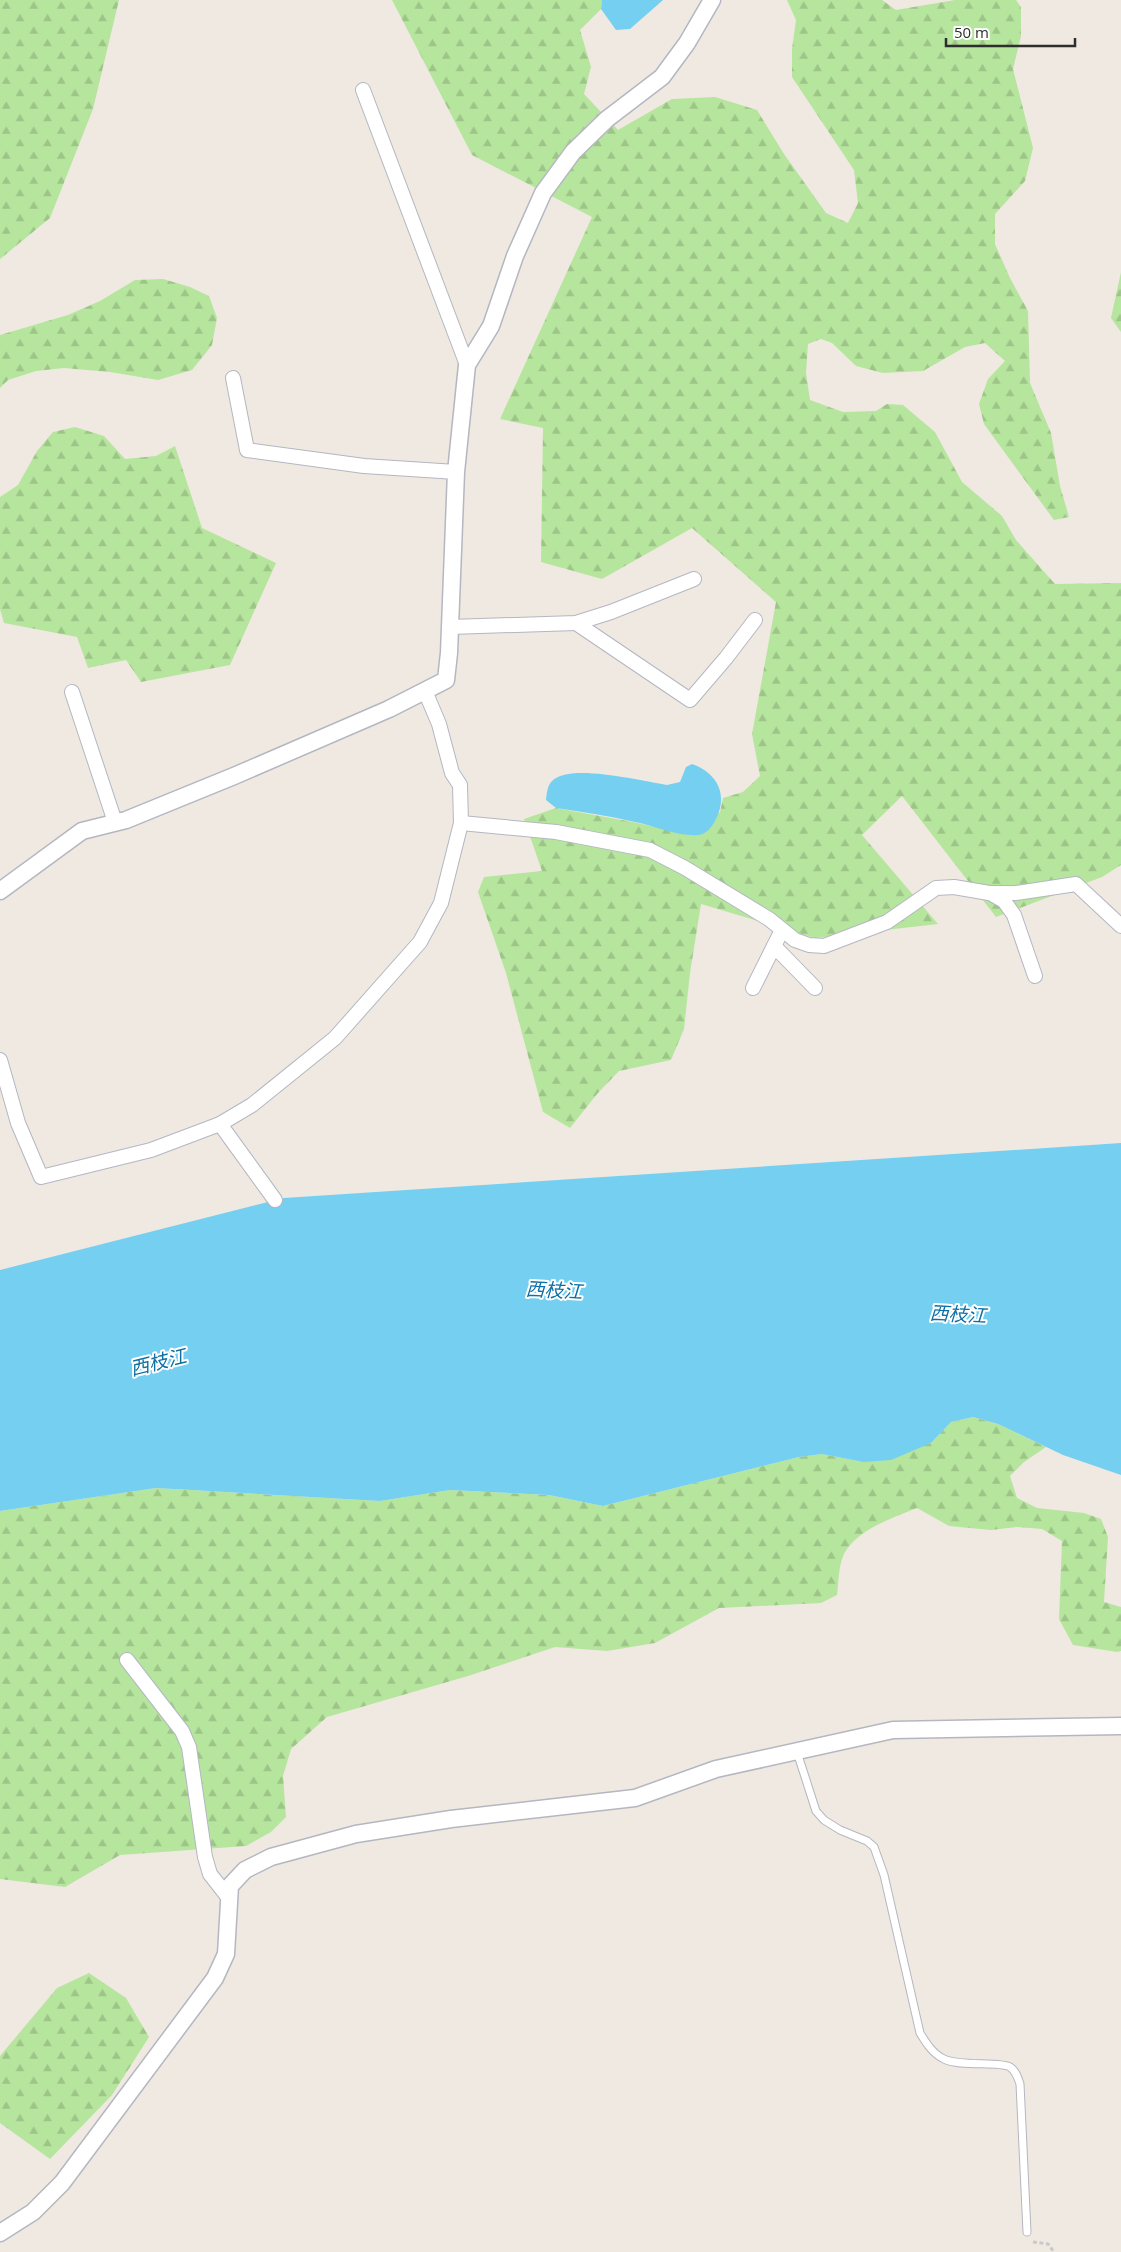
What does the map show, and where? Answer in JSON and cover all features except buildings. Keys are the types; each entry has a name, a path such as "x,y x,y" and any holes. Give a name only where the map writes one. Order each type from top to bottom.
{"street":[{"path":"0,891 82,831 126,820 243,772 389,709 446,680 456,472 467,365 491,326 515,256 543,193 573,152 593,132 662,77 687,44 712,0"},
{"path":"363,90 467,365"},
{"path":"233,378 247,450 364,466 456,472"},
{"path":"450,626 576,623 611,612 694,579"},
{"path":"576,623 690,700 726,658 754,620"},
{"path":"0,1060 18,1123 41,1177 151,1150 220,1124 252,1105 335,1038 420,942 441,903 461,823 460,785 452,773 439,724 425,691"},
{"path":"72,692 115,822"},
{"path":"461,823 556,832 650,850 685,868 769,919 795,940 809,945 824,946 887,922 936,888 954,887 989,893 1016,893 1076,884 1121,926"},
{"path":"989,893 1004,901 1014,915 1035,976"},
{"path":"753,988 782,930"},
{"path":"774,946 815,988"},
{"path":"220,1124 275,1200"},
{"path":"127,1660 182,1731 189,1746 205,1857 210,1874 228,1897"},
{"path":"0,2233 33,2212 62,2183 215,1978 226,1954 229,1929 228,1897 230,1886 245,1870 271,1857 356,1834 451,1819 635,1798 716,1769 893,1730 1121,1726"}],"lane":[{"path":"796,1751 816,1811 824,1820 832,1825 867,1841 874,1847 884,1875 920,2033 929,2047 944,2059 973,2064 1005,2066 1011,2068 1016,2073 1020,2084 1027,2232"}],"path":[{"path":"1027,2232 1031,2242 1048,2244 1054,2252"}],"green space":[{"path":"0,0 119,0 93,109 50,218 0,259"},
{"path":"392,0 602,0 601,9 580,30 591,67 584,94 618,130 672,99 715,97 757,110 784,154 826,213 848,223 858,203 854,170 792,77 792,49 796,20 787,0 882,0 896,10 955,0 1016,0 1021,7 1021,36 1013,69 1033,148 1025,181 995,214 995,244 1010,278 1028,311 1030,383 1051,433 1060,486 1069,517 1054,520 984,424 979,404 988,379 1005,361 985,343 965,347 923,371 883,373 856,366 832,343 821,339 808,344 806,373 810,400 843,412 876,411 887,404 903,405 935,432 962,482 1002,516 1016,540 1055,584 1121,583 1121,865 1102,877 996,917 902,796 862,835 938,924 815,938 701,904 690,973 684,1029 671,1060 619,1071 597,1094 570,1128 543,1112 506,973 478,892 484,877 542,871 524,819 556,808 691,835 720,812 723,798 743,792 760,776 752,734 776,602 692,528 602,579 541,562 543,428 500,419 592,217 472,155"},
{"path":"1121,272 1121,332 1111,318"},
{"path":"163,279 190,287 209,296 217,318 212,345 192,370 158,380 110,372 64,368 36,371 8,380 0,388 0,335 68,315 100,301 135,280"},
{"path":"75,427 104,436 125,459 156,456 175,446 202,528 276,563 230,665 141,682 126,660 88,668 77,637 4,623 0,609 0,497 18,485 37,451 53,432"},
{"path":"973,1417 998,1424 1046,1447 1024,1462 1010,1476 1017,1498 1037,1508 1084,1513 1101,1519 1108,1537 1104,1602 1121,1607 1121,1651 1073,1645 1059,1619 1062,1541 1042,1529 1017,1527 991,1530 949,1526 917,1508 879,1524 854,1541 842,1559 837,1595 821,1603 719,1608 655,1643 607,1651 555,1647 468,1676 327,1717 291,1749 283,1776 286,1817 271,1832 246,1846 120,1855 65,1887 0,1879 0,1511 156,1488 380,1501 450,1490 549,1495 603,1506 799,1457 822,1454 863,1462 931,1443 951,1422"},
{"path":"89,1973 126,1998 149,2037 112,2095 50,2159 0,2123 0,2056 57,1988"}],"water":[{"path":"602,0 663,0 630,29 616,30 601,9"},
{"path":"692,764 709,773 721,794 719,812 715,821 708,830 699,835 675,833 625,820 556,808 546,800 550,783 558,777 568,774 611,775 667,785 680,782 686,767"},
{"name":"西枝江","path":"1121,1143 1121,1475 1063,1455 998,1424 973,1417 951,1422 931,1443 891,1460 863,1462 822,1454 799,1457 603,1506 549,1495 450,1490 380,1501 156,1488 0,1511 0,1270 284,1198"}]}
